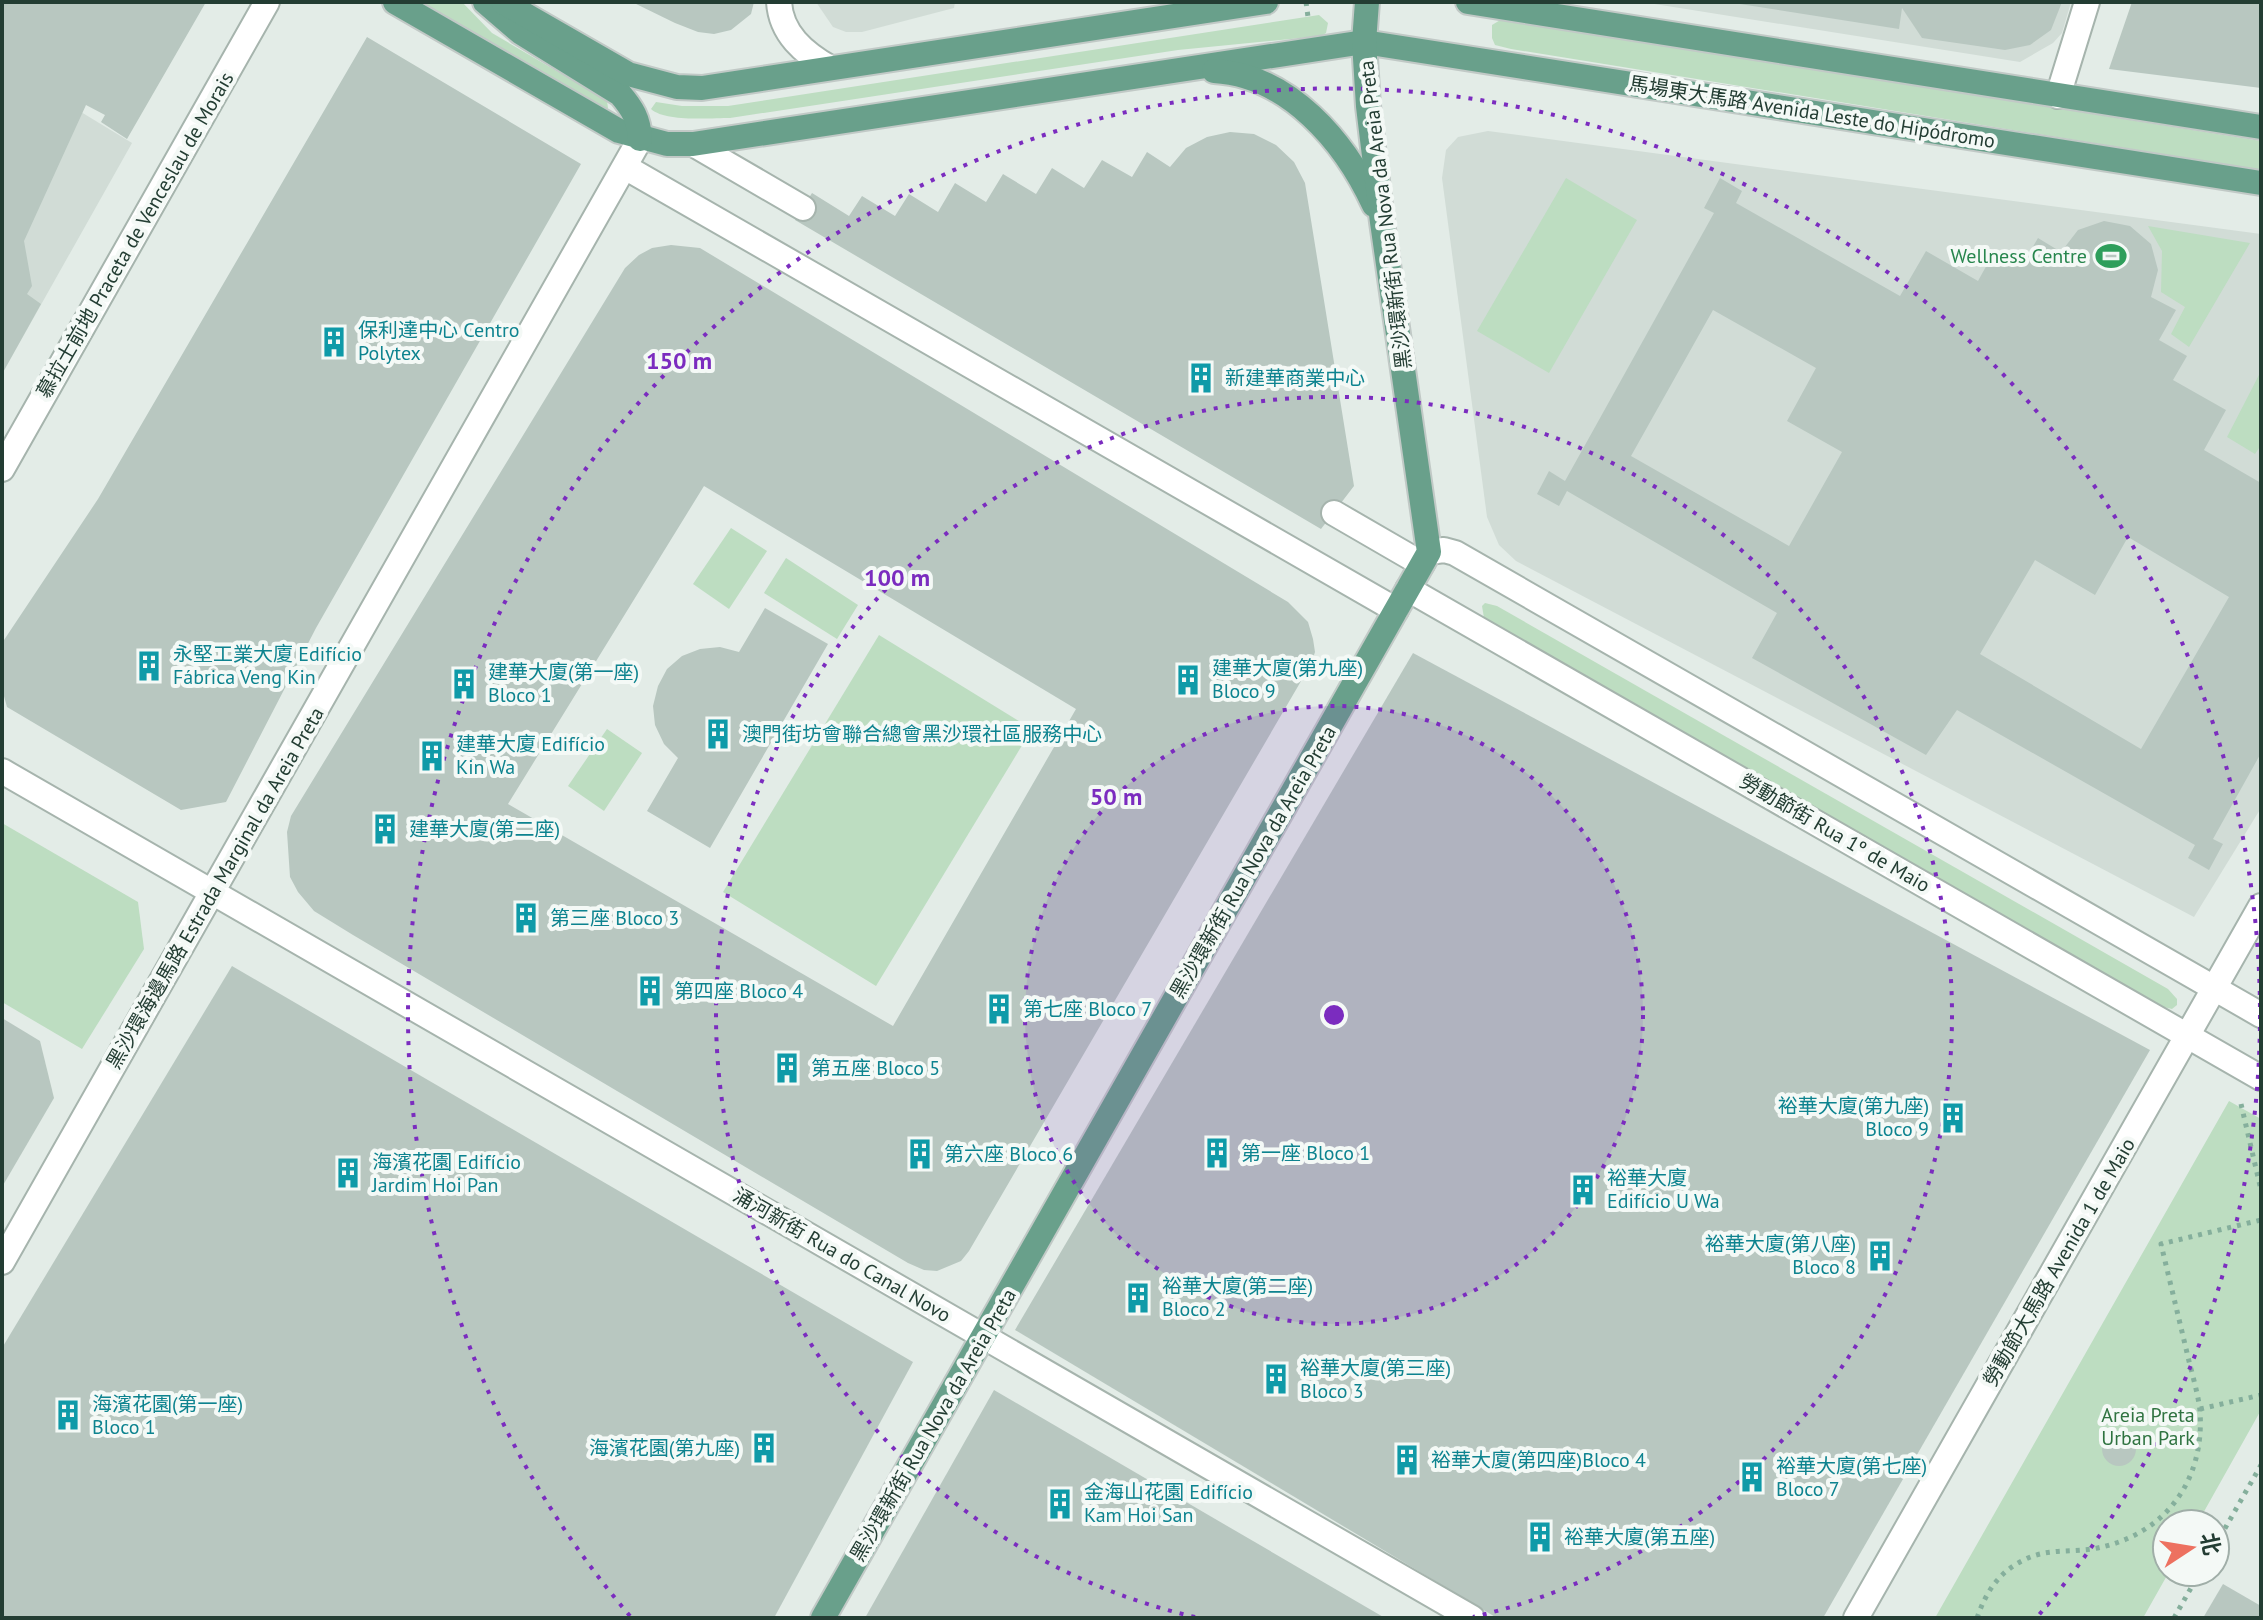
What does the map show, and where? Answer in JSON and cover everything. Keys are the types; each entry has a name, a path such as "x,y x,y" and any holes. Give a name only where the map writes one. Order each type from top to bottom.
{"main road":[{"path":"395,2 619,131 667,144 693,144 1181,70 1242,76 1264,84 1304,110 1336,142 1362,180 1382,222"},
{"path":"485,2 520,32 620,94 632,108 640,125 640,139"},
{"path":"503,2 628,74 677,87 702,88 1266,2"},
{"name":"黑沙環新街 Rua Nova da Areia Preta","path":"823,1618 1426,558 1382,222 1364,42 1367,2"},
{"path":"1468,2 2261,127"},
{"name":"馬場東大馬路 Avenida Leste do Hipódromo","path":"1181,70 1364,42 2261,183"}],"street":[{"name":"慕拉士前地 Praceta de Venceslau de Morais","path":"2,469 267,2"},
{"path":"779,2 788,33 806,55 830,68"},
{"path":"2058,96 2087,2"},
{"name":"黑沙環海邊馬路 Estrada Marginal da Areia Preta","path":"2,1262 640,139"},
{"path":"693,144 803,208"},
{"name":"勞動節街 Rua 1º de Maio","path":"625,167 2261,1078"},
{"path":"1334,513 1426,558 1444,550 1455,553 2261,1015"},
{"name":"涌河新街 Rua do Canal Novo","path":"2,771 1472,1618"},
{"name":"勞動節大馬路 Avenida 1 de Maio","path":"1856,1618 2261,906"}],"path":[{"path":"2240,1099 2261,1190"},
{"path":"1977,1618 1985,1595 2003,1573 2027,1558 2128,1540 2161,1519 2185,1489 2199,1453 2200,1409 2161,1244 2261,1220"},
{"path":"2200,1409 2261,1395"},
{"path":"2231,1518 2261,1465"},
{"path":"2174,1618 2191,1588"}],"shaded area":[{"path":"816,2 955,2 954,8 862,32 846,32 833,27"},
{"path":"1642,2 2071,2 2062,33 2053,43 2020,62"},
{"path":"2,64 132,143 2,374"},
{"path":"1488,131 2261,234 2261,808 2194,917 1516,561 1499,545 1487,517 1442,178 1446,150 1458,137"}],"green space":[{"path":"417,2 462,2 492,33 601,97 607,101 608,108 605,110"},
{"path":"1319,15 1328,23 1326,33 1321,36 1178,50 730,118 677,118 651,109 656,102 682,106 728,106"},
{"path":"1502,19 2261,141 2261,170 1511,49 1495,45 1492,38 1492,25"},
{"path":"1566,178 1637,220 1549,373 1477,331"},
{"path":"2148,226 2250,243 2189,347 2171,334 2185,307 2161,292 2162,251"},
{"path":"2261,371 2261,445 2255,454 2227,437"},
{"path":"731,528 767,551 729,609 693,584"},
{"path":"786,558 858,605 837,639 764,593"},
{"path":"1485,603 1497,606 2168,989 2177,999 2177,1005 2172,1009 2159,1006 1488,621 1484,618 1482,606"},
{"path":"879,635 1032,729 876,986 723,892"},
{"path":"607,729 642,753 604,811 568,786"},
{"path":"2,823 138,902 144,949 82,1049 2,1002"},
{"name":"Areia Preta Urban Park","path":"2229,1101 2261,1119 2261,1410 2206,1508 2151,1508 2151,1588 2160,1588 2143,1618 1935,1618"}],"building":[{"path":"2,2 206,2 127,139 101,122 105,115 86,105 24,241 32,286 27,294 41,304 2,374"},
{"path":"632,2 754,2 751,14 731,30 714,34 698,32"},
{"path":"1727,2 2062,2 2051,30 2030,45 2005,50 1922,38 1902,8 1899,29"},
{"path":"2132,2 2261,2 2261,88 2109,69"},
{"name":"保利達中心 Centro Polytex","path":"367,37 581,164 316,628 226,802 181,810 7,707 2,689 2,643 98,499"},
{"name":"新建華商業中心","path":"1230,132 1254,134 1276,145 1294,162 1305,183 1354,486 1321,529 795,220 812,193 849,216 862,196 895,216 909,194 938,212 955,183 986,202 1003,174 1036,194 1052,168 1084,188 1102,160 1132,177 1147,152 1170,167 1186,148 1207,137"},
{"path":"1720,178 1742,191 1736,203 1900,296 1926,251 1978,281 1994,252 2021,267 2038,238 2061,252 2078,230 2104,221 2130,226 2151,244 2158,270 2151,297 2176,310 2159,340 2187,356 2173,380 2226,410 2204,450 2261,483 2261,753 2213,839 2223,844 2209,870 2188,858 2195,845 1957,710 1926,755 1752,658 1777,613 1567,491 1559,506 1537,494 1549,471 1565,481 1714,213 1704,208","holes":["1713,310 1816,368 1787,421 1842,452 1789,546 1631,456","2128,537 2229,597 2141,749 1980,654 2035,560 2095,595"]},
{"name":"建華大廈 Edifício Kin Wa","path":"671,245 700,248 1288,602 1308,622 1313,639 1315,652 1311,664 969,1251 961,1261 937,1271 924,1270 908,1263 353,935 314,911 290,877 287,832 291,816 625,268 652,248","holes":["704,486 1076,709 893,1026 508,804"]},
{"name":"澳門街坊會聯合總會黑沙環社區服務中心","path":"765,608 828,644 710,848 647,811 678,758 664,744 655,725 653,706 658,686 667,669 682,656 700,649 720,647 739,652"},
{"name":"裕華大廈 Edifício U Wa","path":"1413,653 2150,1050 1823,1618 1497,1618 1015,1330"},
{"name":"海濱花園 Edifício Jardim Hoi Pan","path":"232,966 913,1362 774,1618 2,1618 2,1348"},
{"path":"2,1018 40,1041 54,1098 2,1187"},
{"name":"金海山花園 Edifício Kam Hoi San","path":"994,1390 1385,1618 865,1618"},
{"path":"2119,1432 2131,1437 2136,1449 2131,1461 2119,1466 2107,1461 2102,1449 2107,1437"},
{"path":"2221,1588 2230,1588 2261,1606 2261,1618 2203,1618"}],"place":[{"name":"Wellness Centre","path":"2111,256"},
{"name":"保利達中心 Centro Polytex","path":"334,342"},
{"name":"新建華商業中心","path":"1201,378"},
{"name":"永堅工業大廈 Edifício Fábrica Veng Kin","path":"149,666"},
{"name":"建華大廈(第九座) Bloco 9","path":"1188,680"},
{"name":"建華大廈(第一座) Bloco 1","path":"464,684"},
{"name":"澳門街坊會聯合總會黑沙環社區服務中心","path":"718,734"},
{"name":"建華大廈 Edifício Kin Wa","path":"432,756"},
{"name":"建華大廈(第二座)","path":"385,829"},
{"name":"第三座 Bloco 3","path":"526,918"},
{"name":"第四座 Bloco 4","path":"650,991"},
{"name":"第七座 Bloco 7","path":"999,1009"},
{"name":"第五座 Bloco 5","path":"787,1068"},
{"name":"裕華大廈(第九座) Bloco 9","path":"1953,1118"},
{"name":"第一座 Bloco 1","path":"1217,1153"},
{"name":"第六座 Bloco 6","path":"920,1154"},
{"name":"海濱花園 Edifício Jardim Hoi Pan","path":"348,1173"},
{"name":"裕華大廈 Edifício U Wa","path":"1583,1190"},
{"name":"裕華大廈(第八座) Bloco 8","path":"1880,1256"},
{"name":"裕華大廈(第二座) Bloco 2","path":"1138,1298"},
{"name":"裕華大廈(第三座) Bloco 3","path":"1276,1379"},
{"name":"海濱花園(第一座) Bloco 1","path":"68,1415"},
{"name":"海濱花園(第九座)","path":"764,1448"},
{"name":"裕華大廈(第四座)Bloco 4","path":"1407,1460"},
{"name":"裕華大廈(第七座) Bloco 7","path":"1752,1477"},
{"name":"金海山花園 Edifício Kam Hoi San","path":"1060,1504"},
{"name":"裕華大廈(第五座)","path":"1540,1537"}]}
